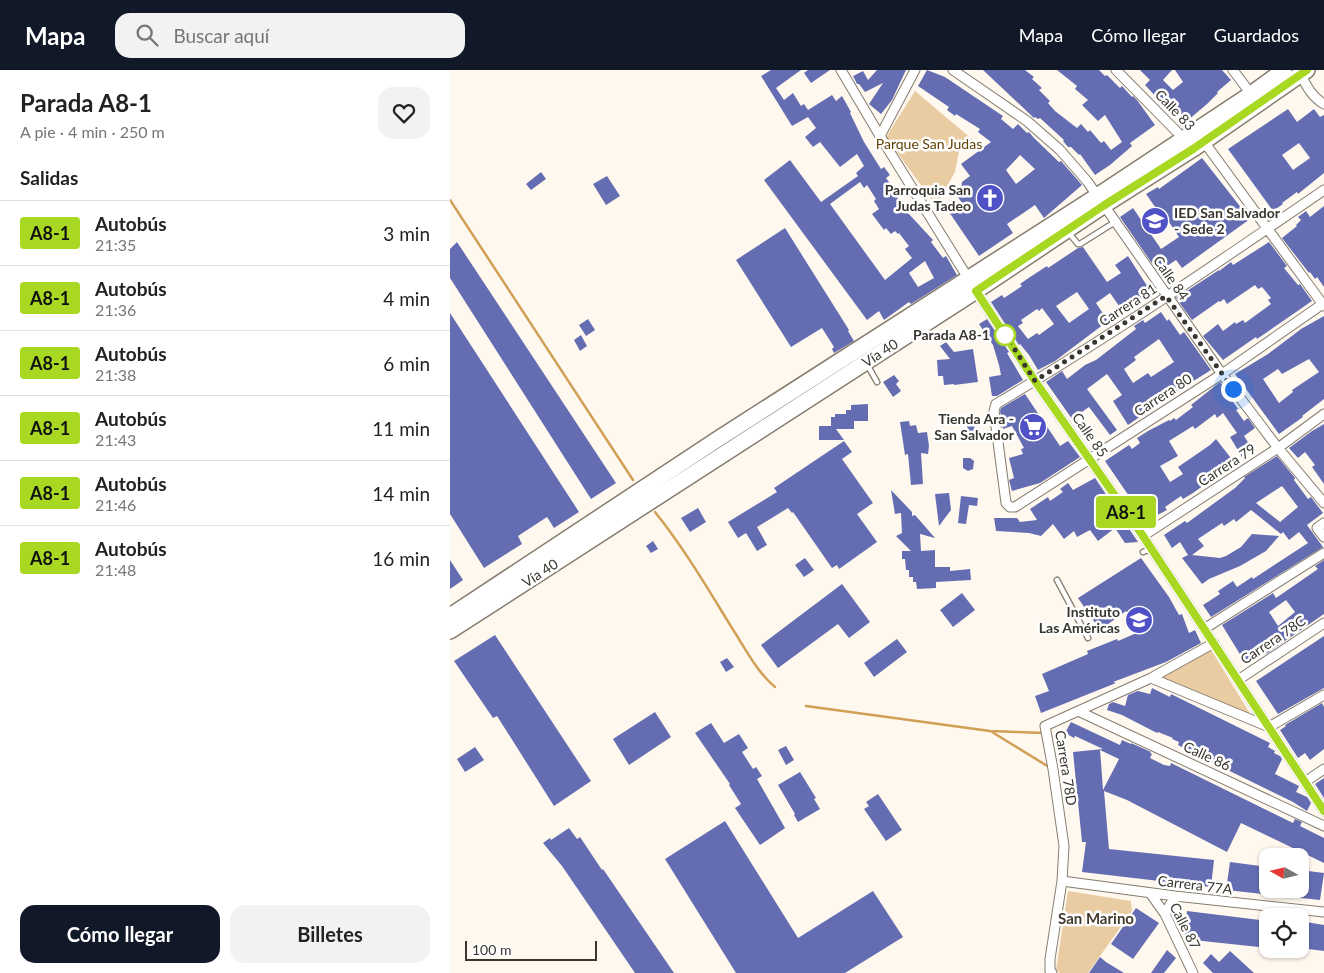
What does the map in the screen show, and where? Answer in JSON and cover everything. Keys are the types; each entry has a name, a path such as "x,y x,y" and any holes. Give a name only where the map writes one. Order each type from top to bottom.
{"highway":[{"name":"Vía 40","path":"1194,140 1284,70"},
{"name":"Vía 40","path":"450,616 485,601 866,362 973,284 1194,140 1304,72"},
{"name":"Vía 40","path":"450,631 485,601 718,439 973,284 1068,230 1100,201"}],"street":[{"name":"Calle 85","path":"841,70 880,136 1035,381 1143,536 1147,550 1214,643 1324,811"},
{"path":"880,136 915,70"},
{"name":"Calle 84","path":"953,70 1027,121 1060,150 1087,182 1222,374 1278,448 1324,503"},
{"name":"Calle 83","path":"1116,70 1194,140 1267,229 1323,304"},
{"path":"1233,70 1251,94"},
{"path":"1304,72 1310,92 1324,104"},
{"name":"Carrera 81","path":"1015,507 1006,503 994,406 1166,296 1324,190"},
{"name":"Carrera 80","path":"1015,507 1222,374 1323,304"},
{"name":"Carrera 79","path":"1143,536 1278,448 1324,414"},
{"path":"1321,526 1324,537"},
{"path":"1204,629 1324,553"},
{"name":"Carrera 78C","path":"1238,680 1324,622"},
{"name":"Carrera 78D","path":"1051,972 1050,958 1062,881 1064,846 1053,769 1044,726 1151,678 1214,643"},
{"path":"1151,678 1269,727 1324,694"},
{"name":"Calle 86","path":"1078,711 1324,826"},
{"path":"1305,782 1324,769"},
{"name":"Carrera 77A","path":"1062,881 1175,896 1324,912"},
{"name":"Calle 87","path":"1150,893 1165,914 1193,973"},
{"path":"1165,914 1175,896"}],"lane":[{"path":"1068,230 1078,244 1080,244 1115,222"},
{"path":"866,362 877,382"},
{"path":"1057,580 1088,638"}],"green space":[{"name":"Parque San Judas","path":"915,91 973,140 959,152 955,172 936,206 886,137"},
{"path":"1211,650 1254,720 1159,677"},
{"path":"1068,891 1131,901 1132,911 1088,973 1060,973 1056,970"}],"building":[{"path":"771,70 801,70 776,88 784,100 793,93 801,106 804,104 808,110 832,95 836,101 842,96 864,142 881,169 884,167 890,175 886,178 898,195 896,196 908,213 933,240 931,242 943,258 946,256 957,275 911,304 909,302 884,320 879,311 867,320 764,180 790,160 821,202 858,176 856,173 864,166 857,154 840,167 820,142 813,147 805,137 816,128 808,117 792,126 761,76","holes":["860,182 864,188 867,185 876,199 874,201 879,209 872,214 884,230 886,228 891,234 895,231 899,233 909,246 905,249 912,258 885,280 830,204","925,261 934,278 918,287 909,273"]},
{"path":"808,70 830,70 811,83 804,73"},
{"path":"877,70 906,70 892,100 881,114 869,104 883,83 865,92 857,84 853,76 863,71 868,80"},
{"path":"927,70 945,77 1003,116 1001,119 1013,129 1018,124 1027,133 1029,132 1059,162 1061,161 1082,185 1044,218 1035,205 1007,224 1013,233 979,256 949,212 962,203 955,193 961,189 962,182 970,176 961,164 991,142 978,132 980,129 956,114 955,116 947,110 949,107 918,86","holes":["1020,155 1035,169 1016,184 1006,170"]},
{"path":"983,70 1025,70 1034,77 1032,79 1042,88 1039,90 1050,101 1048,103 1055,111 1077,128 1081,124 1088,132 1090,130 1101,143 1104,141 1111,150 1122,142 1105,115 1098,121 1082,105 1088,100 1075,89 1077,86 1057,70 1099,70 1120,88 1122,86 1133,96 1155,125 1130,143 1132,146 1095,175 1080,154 1071,147 1068,147 1064,140 1040,118 1034,118"},
{"path":"1140,70 1172,70 1163,80 1173,90 1183,82 1175,70 1222,70 1231,80 1187,121 1166,96 1160,101 1145,85 1150,80"},
{"path":"1288,109 1297,122 1314,109 1320,117 1324,115 1324,173 1273,211 1228,149","holes":["1299,143 1310,158 1293,170 1282,155"]},
{"path":"1202,158 1250,219 1182,268 1176,260 1158,272 1120,217 1133,208 1161,249 1179,237 1169,222 1167,224 1146,194 1158,187 1159,189"},
{"path":"541,172 546,179 531,190 526,184"},
{"path":"607,176 620,196 606,205 593,184"},
{"path":"1324,206 1324,287 1317,277 1315,279 1309,273 1282,238 1297,226 1301,220 1298,217 1306,211 1310,217"},
{"path":"785,228 854,341 834,353 832,349 834,347 822,328 791,347 736,260"},
{"path":"457,242 616,483 591,499 450,278 450,249"},
{"path":"1269,242 1287,266 1284,268 1298,285 1300,284 1312,301 1223,360 1203,336 1218,324 1223,331 1235,322 1236,324 1243,320 1245,323 1271,304 1268,300 1271,298 1262,287 1258,289 1255,285 1227,304 1224,299 1219,301 1192,320 1176,298 1231,262 1233,265"},
{"path":"1083,247 1107,282 1121,273 1115,265 1128,256 1151,292 1124,313 1110,293 1096,303 1108,321 1055,361 1038,370 991,302 1002,295 1004,298 1022,286 1020,284 1030,277 1047,266 1048,268 1078,248","holes":["1077,292 1089,309 1069,323 1056,306","1042,308 1054,324 1039,335 1037,333 1028,339 1018,326 1023,323 1021,320 1037,309 1039,311"]},
{"path":"1161,312 1167,321 1169,319 1180,335 1184,332 1211,370 1128,425 1113,401 1122,395 1107,374 1087,389 1117,430 1110,435 1089,407 1072,419 1046,382 1062,371 1067,379 1085,365 1096,360 1136,329 1134,326 1143,320 1145,323","holes":["1159,339 1174,362 1151,377 1148,373 1133,383 1124,369 1136,360 1134,357"]},
{"path":"450,313 579,512 554,528 547,517 518,536 522,544 484,568 450,514"},
{"path":"1324,316 1324,399 1279,434 1235,374 1268,354 1301,329","holes":["1309,359 1319,372 1292,390 1293,392 1279,403 1263,379 1278,369 1282,374"]},
{"path":"588,319 595,330 586,336 579,325"},
{"path":"987,319 1009,352 1007,353 1023,380 997,396 992,396 989,377 1001,375 999,365 993,345 979,324"},
{"path":"581,335 587,346 580,351 574,340"},
{"path":"946,342 954,352 973,349 978,382 944,385 943,376 938,376 937,360 950,359 940,346"},
{"path":"894,375 899,381 896,384 901,391 893,397 883,382"},
{"path":"1220,382 1232,398 1238,409 1236,410 1244,421 1248,418 1255,428 1244,436 1253,450 1242,457 1230,437 1237,433 1223,413 1217,418 1215,414 1195,429 1193,426 1169,441 1178,456 1160,466 1170,482 1183,474 1178,467 1216,439 1234,462 1206,481 1207,483 1193,493 1183,499 1181,496 1165,507 1167,510 1146,521 1105,461 1129,445 1132,449 1140,443 1137,438 1148,431 1174,418 1176,420 1193,407 1191,405"},
{"path":"1025,394 1060,446 1068,441 1080,457 1040,483 1012,491 1009,480 1014,478 1009,458 1023,454 1021,449 1024,448 1012,426 1003,429 1000,411 1001,408"},
{"path":"868,404 868,421 854,421 854,429 836,429 844,440 819,440 819,426 831,426 831,417 835,417 835,414 846,414 846,410 851,410 851,405"},
{"path":"973,415 975,432 968,433 967,424 961,425 960,417"},
{"path":"909,421 910,426 916,425 918,433 927,432 928,454 921,453 923,484 911,485 908,454 905,455 900,422"},
{"path":"1324,424 1324,484 1312,467 1315,465 1305,452 1298,458 1289,448"},
{"path":"844,441 852,452 842,459 873,503 857,514 877,542 839,569 837,565 832,568 793,512 788,508 757,527 767,545 757,551 746,533 738,538 728,522 777,492 774,488"},
{"path":"1277,456 1295,478 1294,480 1308,499 1311,497 1323,513 1307,525 1323,547 1211,617 1203,605 1220,594 1218,591 1233,581 1237,587 1252,577 1253,579 1308,543 1299,532 1289,540 1283,532 1281,534 1251,510 1236,522 1234,519 1224,526 1222,523 1198,539 1204,546 1192,555 1220,558 1241,547 1252,534 1279,536 1266,551 1202,584 1182,558 1188,555 1180,542 1172,548 1164,535 1185,521 1187,523 1235,488 1244,477","holes":["1282,486 1298,507 1280,522 1256,503"]},
{"path":"963,458 970,458 974,461 973,469 968,471 963,468"},
{"path":"1095,478 1138,542 1125,543 1115,528 1098,541 1090,530 1077,537 1074,531 1064,539 1053,524 1041,536 1029,533 996,531 994,518 1017,518 1020,522 1037,520 1030,509 1048,497 1050,501 1063,492 1060,489 1068,483 1073,490"},
{"path":"891,490 912,512 912,516 915,515 935,538 920,534 921,551 935,550 935,567 950,567 950,571 970,569 971,580 936,582 936,588 917,589 916,582 913,582 913,577 909,577 909,570 906,570 905,559 902,559 902,551 911,551 896,536 902,533 901,513 895,514"},
{"path":"949,493 951,510 939,526 935,494"},
{"path":"961,496 978,498 977,506 969,505 966,524 958,523"},
{"path":"698,508 706,522 690,532 681,518"},
{"path":"653,541 658,549 651,553 646,546"},
{"path":"805,558 814,570 804,577 795,565"},
{"path":"1141,558 1169,597 1179,615 1182,614 1189,633 1195,630 1201,643 1166,662 1113,682 1116,683 1041,713 1035,696 1049,691 1042,674 1088,654 1087,651 1141,631 1126,611 1100,630 1078,598"},
{"path":"450,560 463,580 450,589"},
{"path":"1324,560 1324,614 1266,654 1264,652 1246,664 1222,625 1273,593 1276,598 1318,569 1315,566","holes":["1286,600 1295,612 1278,626 1269,612"]},
{"path":"842,584 870,622 849,638 838,624 778,668 761,645"},
{"path":"962,593 975,610 953,627 940,610"},
{"path":"495,635 591,781 554,806 497,716 493,718 454,661"},
{"path":"1324,636 1324,688 1278,714 1256,681"},
{"path":"897,639 907,652 874,677 864,663"},
{"path":"727,658 734,667 726,672 720,662"},
{"path":"1152,688 1170,697 1171,694 1270,743 1268,747 1275,751 1274,753 1282,759 1275,774 1299,786 1296,792 1307,797 1311,803 1307,811 1293,802 1178,745 1179,742 1173,738 1157,733 1122,715 1107,710 1109,704 1113,702 1125,706 1128,695 1138,691 1150,694"},
{"path":"1322,703 1324,707 1324,749 1310,760 1305,753 1298,758 1280,730 1285,725"},
{"path":"655,712 671,737 629,765 613,739"},
{"path":"1071,722 1120,745 1122,740 1131,743 1151,752 1150,758 1164,765 1170,766 1171,763 1293,823 1295,819 1302,822 1300,826 1324,838 1324,863 1309,856 1309,848 1293,848 1241,823 1227,852 1127,800 1104,791 1109,849 1214,860 1211,887 1082,872 1086,842 1082,842 1073,752 1103,749 1075,736 1074,738 1065,733","holes":["1100,750 1119,759 1103,790"]},
{"path":"711,723 724,743 739,734 748,748 742,752 753,769 756,767 762,776 757,779 785,828 760,845 735,808 741,804 730,784 695,733"},
{"path":"786,746 794,760 786,765 778,750"},
{"path":"475,747 484,760 465,772 457,759"},
{"path":"800,772 816,798 814,799 820,809 798,822 778,785"},
{"path":"1324,778 1324,798 1315,784"},
{"path":"878,794 902,830 886,841 864,809 869,806 866,802"},
{"path":"725,821 798,938 873,891 903,937 845,973 736,973 665,859"},
{"path":"569,828 577,839 580,837 674,973 635,973 562,866 543,843"},
{"path":"1230,862 1259,866 1259,894 1226,890"},
{"path":"1309,871 1324,873 1320,900 1301,898 1309,898"},
{"path":"1136,908 1159,923 1133,959 1111,944"},
{"path":"1187,911 1259,920 1259,947 1184,939"},
{"path":"1309,922 1324,925 1324,951 1309,949"},
{"path":"1167,950 1176,958 1164,973 1151,973"},
{"path":"1230,951 1254,973 1213,973 1203,963 1211,954 1219,962"},
{"path":"1100,957 1106,962 1124,973 1089,973"}],"waterway":[{"path":"450,200 633,480"},
{"path":"655,512 676,540 752,659 775,687"},
{"path":"806,706 990,731 1044,733"},
{"path":"992,732 1049,767"}],"bus line":[{"name":"A8-1","path":"1307,70 1193,149 1103,206 976,291 1069,431 1143,536 1324,811"}],"place":[{"name":"Parroquia San Judas Tadeo","path":"990,198"},
{"name":"IED San Salvador - Sede 2","path":"1155,221"},
{"name":"Parada A8-1","path":"1005,335"},
{"name":"Tienda Ara - San Salvador","path":"1033,427"},
{"name":"Instituto Las Américas","path":"1139,620"}],"district":[{"name":"San Marino","path":"1096,919"}],"route":[{"path":"1005,335 1003,331 1035,381 1166,296 1233,389"}]}
